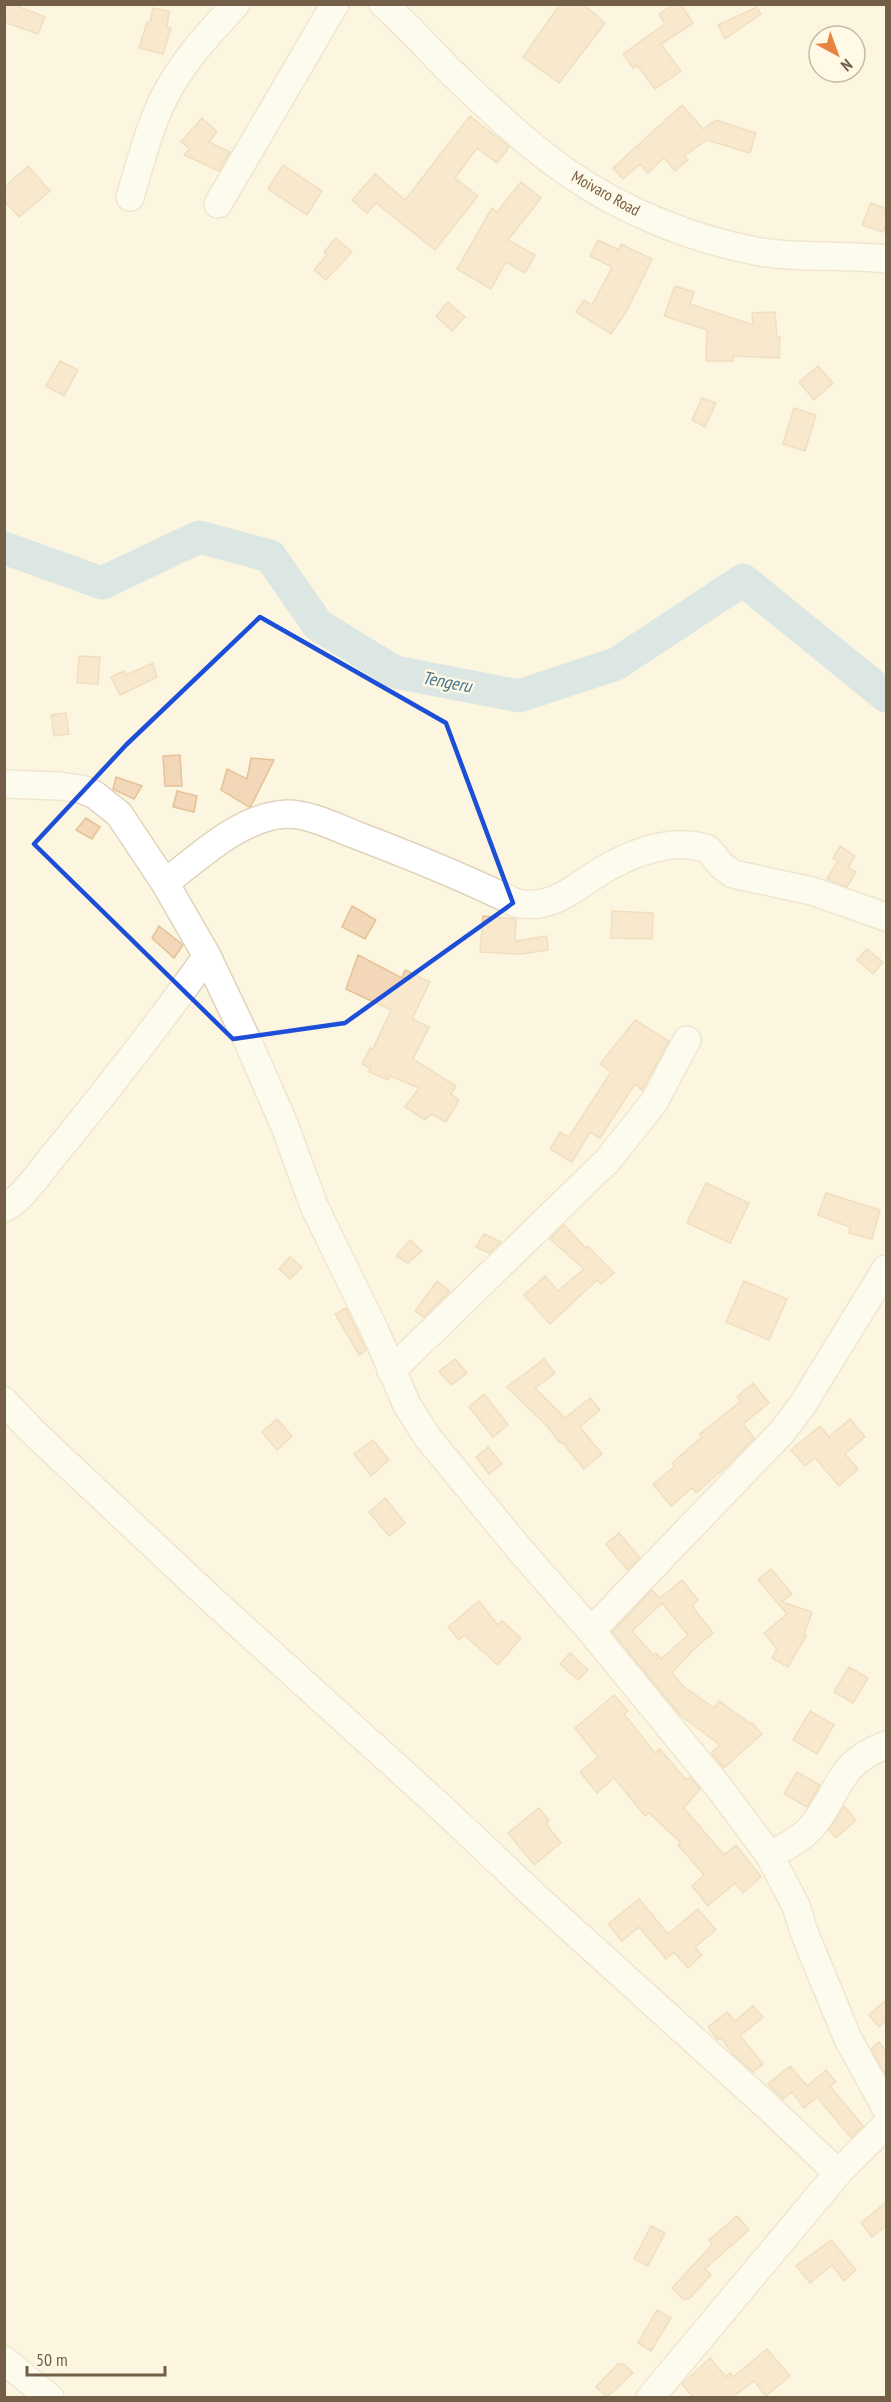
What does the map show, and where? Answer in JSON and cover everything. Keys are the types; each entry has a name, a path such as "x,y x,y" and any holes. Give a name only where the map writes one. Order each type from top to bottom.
{"street":[{"path":"130,197 163,100 174,79 236,4"},
{"path":"218,204 335,4"},
{"name":"Moivaro Road","path":"383,4 458,78 528,142 568,173 621,204 681,231 757,251 886,259"},
{"path":"4,784 60,786 81,789 95,795 119,814 165,883 207,956 266,1080 314,1206 375,1331 407,1404 428,1438 521,1551 591,1631 721,1790 770,1856 796,1906 848,2039 886,2108"},
{"path":"165,883 226,836 251,824 287,814 326,824 427,861 516,903 530,906 559,898 638,852 658,847 687,845 708,849 722,866 734,874 812,891 886,917"},
{"path":"4,1208 18,1199 172,1004 207,956"},
{"path":"391,1371 607,1161 654,1102 687,1040"},
{"path":"591,1631 782,1432 803,1404 886,1269"},
{"path":"4,1401 32,1431 193,1582 838,2173"},
{"path":"770,1856 809,1829 852,1764 886,1744"},
{"path":"650,2397 838,2173 886,2125"},
{"path":"4,2360 50,2397"}],"highlighted area":[{"path":"260,617 446,723 513,903 345,1023 233,1039 34,844 126,745"}],"building":[{"path":"4,4 12,4 45,17 38,34 4,22"},
{"path":"560,4 583,4 605,23 559,83 523,57"},
{"path":"674,4 681,4 693,23 661,44 681,71 655,89 637,65 633,68 623,54 665,24 659,14"},
{"path":"757,7 761,14 725,39 718,25"},
{"path":"153,8 169,11 167,27 171,28 163,54 139,48"},
{"path":"682,105 703,129 716,120 756,133 750,153 707,140 684,156 688,160 675,171 664,158 648,173 640,164 623,179 613,168"},
{"path":"470,116 509,147 497,163 477,148 455,178 478,196 435,250 376,203 367,213 352,200 375,174 405,200"},
{"path":"202,118 217,132 209,142 230,152 219,171 184,155 190,149 181,142"},
{"path":"283,165 322,191 307,215 268,189"},
{"path":"28,166 50,191 19,217 4,201 4,187"},
{"path":"521,182 541,198 508,240 535,255 525,273 506,262 491,289 457,269 492,208 497,212"},
{"path":"871,203 886,209 886,224 883,232 862,225"},
{"path":"336,238 352,252 326,280 314,270 327,255 324,252"},
{"path":"598,240 619,250 621,244 652,259 626,312 611,334 576,312 584,300 592,305 612,267 590,256"},
{"path":"675,286 694,292 690,304 753,325 752,313 775,312 777,337 780,337 779,358 733,356 733,361 706,361 707,330 664,316"},
{"path":"448,302 465,317 452,331 436,316"},
{"path":"60,361 78,370 64,396 46,386"},
{"path":"818,366 833,383 814,400 799,382"},
{"path":"702,398 716,403 705,427 692,420"},
{"path":"794,408 816,415 805,451 783,444"},
{"path":"79,656 100,657 98,684 77,683"},
{"path":"153,663 157,677 120,695 111,677 124,671 126,675"},
{"path":"66,713 69,734 54,736 51,715"},
{"path":"180,755 182,786 165,786 163,756"},
{"path":"251,758 274,760 249,807 221,790 227,769 247,779"},
{"path":"116,777 142,786 134,799 113,789"},
{"path":"177,791 197,796 194,812 173,807"},
{"path":"86,818 100,827 92,839 76,830"},
{"path":"840,846 855,856 848,867 856,872 847,887 827,879 838,861 833,858"},
{"path":"352,906 376,920 365,939 342,927"},
{"path":"612,911 653,913 652,939 611,938"},
{"path":"483,916 516,919 515,941 547,936 548,950 520,954 480,952"},
{"path":"159,926 183,945 174,958 152,938"},
{"path":"867,949 883,962 873,974 857,960"},
{"path":"358,955 402,978 405,970 430,982 412,1019 429,1027 413,1059 456,1086 451,1094 459,1100 446,1122 431,1114 425,1120 405,1107 419,1088 390,1076 388,1080 369,1072 371,1069 362,1064 370,1048 373,1049 391,1010 346,989"},
{"path":"635,1020 669,1041 642,1090 635,1084 600,1138 590,1132 572,1162 550,1149 560,1132 569,1137 611,1072 600,1064"},
{"path":"706,1183 749,1203 730,1243 687,1223"},
{"path":"826,1193 880,1210 872,1239 849,1233 850,1227 818,1215"},
{"path":"564,1225 614,1273 601,1284 597,1280 550,1324 524,1295 545,1276 558,1291 584,1269 550,1239"},
{"path":"484,1234 501,1242 489,1253 476,1247"},
{"path":"410,1240 422,1251 408,1263 396,1256"},
{"path":"290,1257 302,1267 290,1279 279,1269"},
{"path":"437,1281 450,1291 424,1317 415,1311"},
{"path":"744,1281 787,1299 769,1340 726,1322"},
{"path":"346,1308 366,1350 359,1355 335,1314"},
{"path":"455,1359 467,1373 451,1385 439,1371"},
{"path":"544,1359 555,1373 535,1388 565,1418 590,1398 600,1410 580,1427 602,1454 584,1469 547,1426 507,1387"},
{"path":"753,1383 769,1403 743,1424 754,1438 696,1493 692,1488 671,1506 653,1484 675,1466 672,1463 702,1437 700,1434 741,1401 737,1397"},
{"path":"484,1394 508,1425 493,1437 469,1407"},
{"path":"277,1419 292,1436 277,1450 262,1432"},
{"path":"850,1419 865,1437 845,1454 858,1469 839,1486 815,1458 805,1466 791,1450 820,1426 829,1437"},
{"path":"373,1440 389,1460 371,1476 354,1454"},
{"path":"488,1447 502,1464 489,1474 476,1457"},
{"path":"385,1498 405,1523 389,1536 369,1512"},
{"path":"619,1533 640,1558 627,1570 606,1544"},
{"path":"771,1569 792,1594 782,1602 812,1612 804,1635 806,1636 788,1667 772,1658 777,1649 764,1633 787,1614 758,1580"},
{"path":"682,1580 698,1600 692,1606 713,1633 672,1673 683,1686 714,1708 719,1701 752,1723 762,1734 724,1768 711,1753 720,1745 680,1715 612,1632 652,1590 660,1598","holes":["662,1603 688,1635 661,1659 656,1653 653,1655 632,1631"]},
{"path":"479,1601 498,1625 502,1621 521,1638 498,1665 464,1635 459,1640 448,1627"},
{"path":"570,1653 588,1670 578,1680 560,1664"},
{"path":"849,1667 868,1678 853,1703 834,1692"},
{"path":"614,1695 628,1711 624,1714 655,1753 660,1749 686,1780 690,1777 700,1789 684,1808 724,1855 736,1845 761,1877 743,1893 735,1883 708,1906 692,1886 704,1875 678,1845 681,1843 649,1813 645,1816 614,1778 597,1793 580,1772 598,1757 575,1728"},
{"path":"810,1711 834,1725 817,1754 793,1740"},
{"path":"797,1772 820,1785 807,1807 784,1794"},
{"path":"844,1806 856,1820 836,1838 829,1830"},
{"path":"539,1808 549,1821 546,1824 561,1843 534,1865 508,1833"},
{"path":"639,1899 668,1934 698,1909 716,1930 695,1947 702,1955 688,1968 674,1952 666,1959 639,1927 622,1941 608,1924"},
{"path":"886,2000 886,2020 879,2027 869,2015"},
{"path":"753,2006 763,2017 740,2036 763,2064 753,2072 734,2055 721,2038 718,2040 708,2027 727,2012 735,2021"},
{"path":"879,2042 886,2051 886,2076 871,2049"},
{"path":"790,2066 807,2086 826,2070 836,2082 830,2086 863,2126 851,2138 817,2097 804,2108 792,2092 783,2099 768,2084"},
{"path":"886,2202 886,2226 872,2237 861,2223"},
{"path":"737,2216 749,2230 705,2269 711,2275 689,2299 683,2299 672,2288 712,2245 709,2240"},
{"path":"651,2226 665,2233 648,2266 634,2259"},
{"path":"831,2240 856,2270 844,2281 832,2265 810,2283 796,2266"},
{"path":"657,2310 671,2318 651,2351 638,2343"},
{"path":"767,2349 790,2376 766,2396 754,2381 733,2397 693,2397 682,2384 710,2358 726,2377 730,2373 733,2377"},
{"path":"618,2364 624,2364 633,2373 607,2397 596,2387"}],"waterway":[{"name":"Tengeru","path":"4,548 102,583 199,537 270,556 318,625 395,672 519,696 616,664 743,580 886,696"}]}
